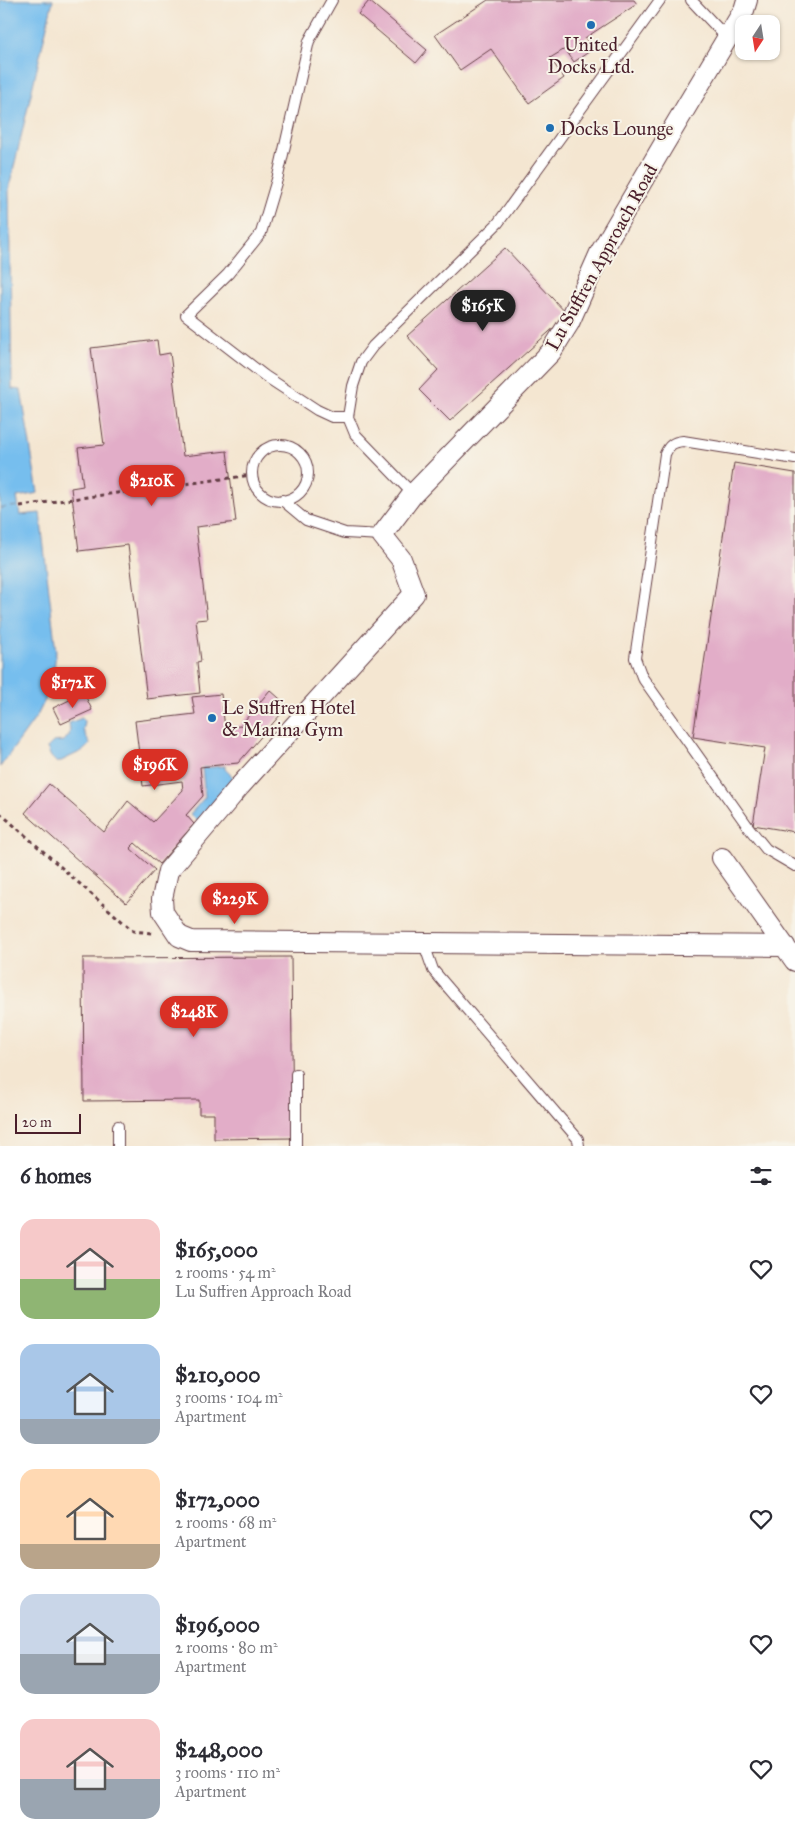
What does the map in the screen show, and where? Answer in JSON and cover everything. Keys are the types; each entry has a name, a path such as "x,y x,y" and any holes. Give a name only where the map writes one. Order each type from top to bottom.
{"street":[{"name":"Lu Suffren Approach Road","path":"382,535 413,494 551,352 569,323 600,253 744,10 747,0"},
{"path":"382,535 401,559 414,594 252,773 168,872 162,899 162,912 179,936 191,941 215,942 424,944 790,954"},
{"path":"722,858 790,954"}],"lane":[{"path":"332,0 309,41 278,176 261,232 228,274 186,315 265,376 317,410 332,417 348,417"},
{"path":"413,494 355,434 348,417 353,386 361,362 373,346 498,223 660,0"},
{"path":"690,0 727,38"},
{"path":"795,459 683,441 672,444 668,448 665,454 635,658 642,677 749,828 766,849 795,866"},
{"path":"281,444 290,446 298,451 308,467 305,486 291,498 282,500 273,500 258,491 252,475 252,466 256,457 263,450 281,444"},
{"path":"282,500 306,520 344,533 382,535"},
{"path":"424,944 433,970 578,1139 579,1146"},
{"path":"296,1074 296,1146"},
{"path":"118,1126 118,1146"}],"path":[{"path":"20,506 252,475"},
{"path":"0,813 133,931 179,936"}],"water":[{"path":"0,0 53,0 9,188 12,389 21,390 38,493 17,497 20,515 40,513 56,652 52,686 37,716 0,767"},
{"path":"82,718 85,723 83,730 90,744 84,750 57,763 51,757 47,748 53,742 63,741 69,736 69,723"},
{"path":"225,766 225,769 234,778 197,821 190,814 205,797 202,768"}],"building":[{"path":"488,0 634,0 637,4 585,38 593,49 574,62 565,49 550,58 564,78 529,103 491,49 460,70 435,35"},
{"path":"369,1 427,50 416,63 358,14"},
{"path":"505,248 568,315 450,421 419,390 438,370 407,336"},
{"path":"157,340 159,355 170,353 183,456 227,451 236,522 196,527 207,619 196,620 201,661 197,662 200,693 147,699 128,545 79,551 71,488 83,486 78,448 104,445 91,348"},
{"path":"734,463 795,473 795,832 753,825 765,748 693,737"},
{"path":"270,690 288,706 238,763 200,767 203,796 186,815 194,824 159,864 135,843 130,848 155,870 126,903 25,813 49,784 104,832 128,801 153,822 183,790 182,781 143,786 135,721 195,714 192,697 221,694 225,728 240,726"},
{"path":"84,693 92,710 61,724 53,708"},
{"path":"291,957 293,1138 214,1139 214,1114 199,1114 199,1100 84,1101 83,958"}],"ferry route":[{"path":"0,508 20,506"}],"place":[{"name":"United Docks Ltd.","path":"591,25"},
{"name":"Docks Lounge","path":"550,128"},
{"name":"Le Suffren Hotel & Marina Gym","path":"212,718"}]}
